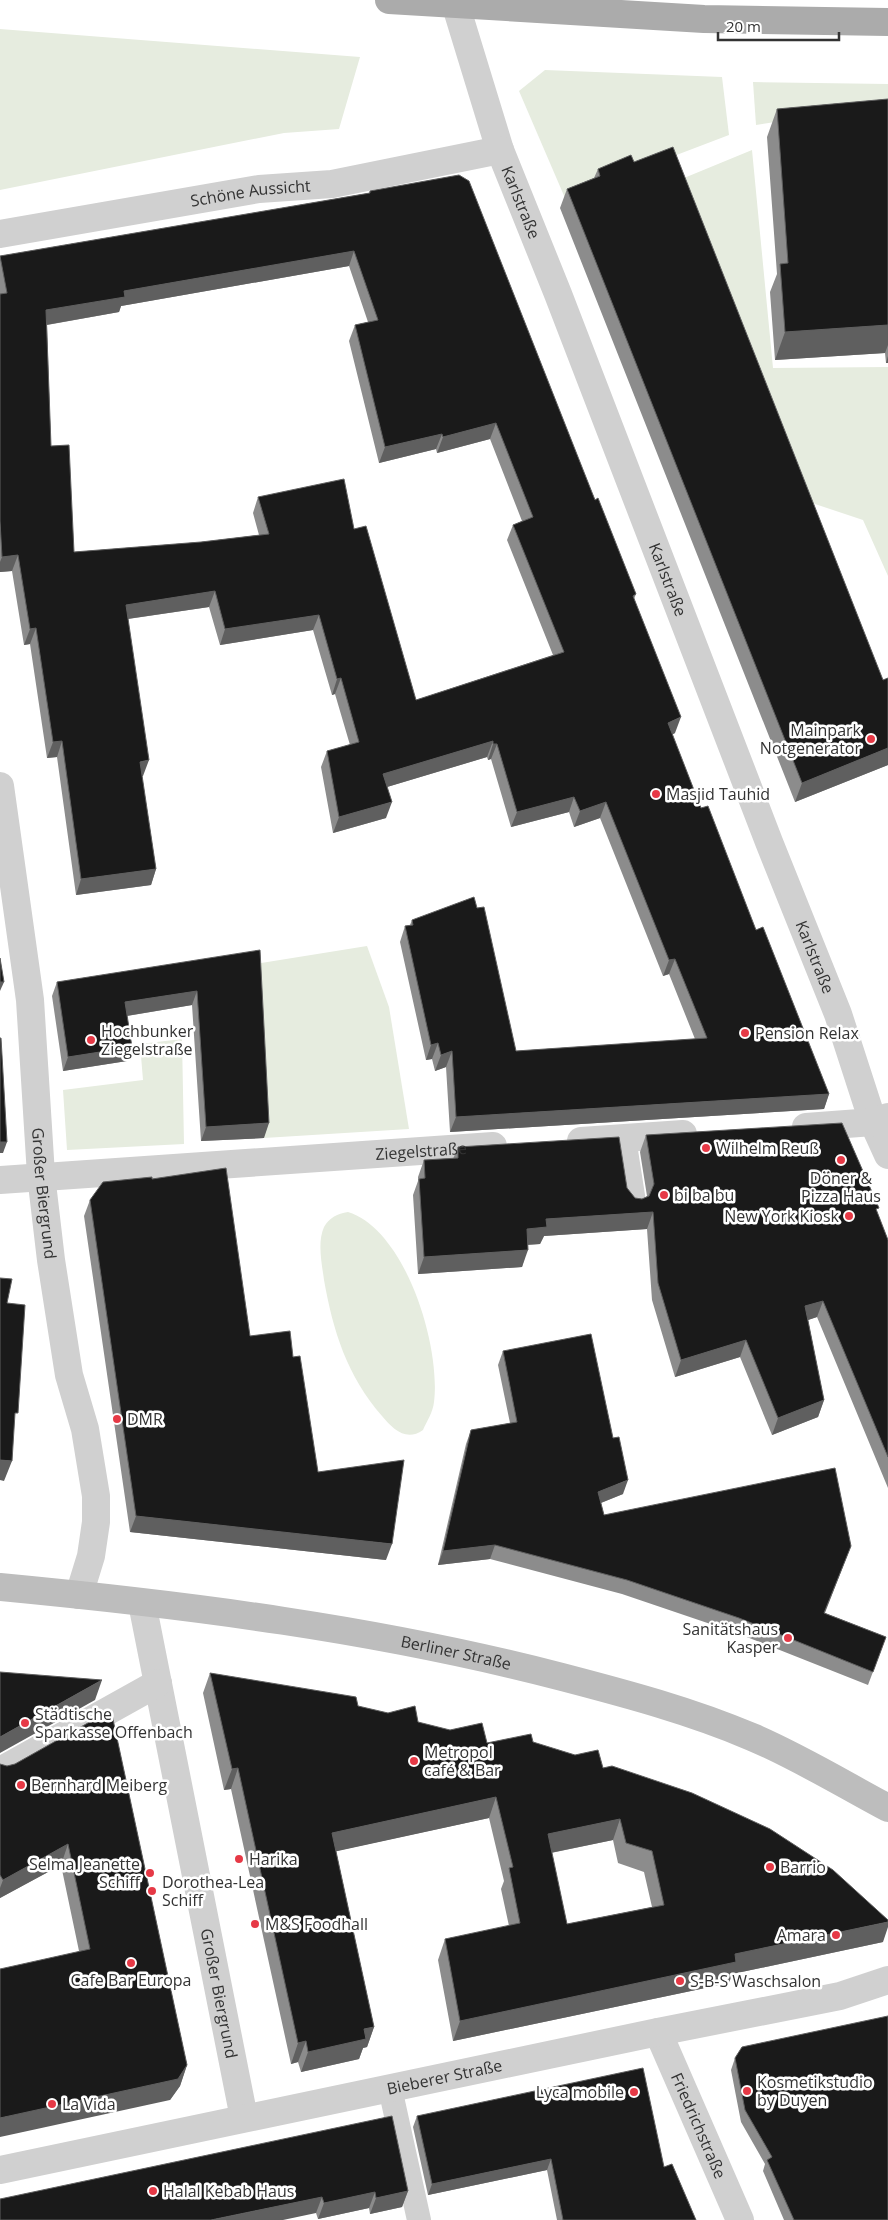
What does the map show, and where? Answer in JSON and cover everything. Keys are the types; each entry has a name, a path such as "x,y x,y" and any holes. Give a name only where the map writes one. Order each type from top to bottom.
{"main road":[{"path":"389,0 704,19 888,22"},
{"name":"Berliner Straße","path":"0,1587 310,1624 389,1638 517,1665 614,1690 692,1714 752,1738 805,1763 888,1808"}],"street":[{"name":"Karlstraße","path":"455,3 500,150 558,294 769,842 881,1120 888,1154"},
{"name":"Schöne Aussicht","path":"0,234 259,189 332,184 500,150"},
{"name":"Großer Biergrund","path":"0,786 30,1000 41,1175 51,1260 69,1375 86,1429 96,1496 96,1522 91,1556 79,1595"},
{"path":"784,1128 881,1120"},
{"path":"555,1142 704,1133"},
{"name":"Ziegelstraße","path":"0,1180 41,1175 515,1145"},
{"name":"Großer Biergrund","path":"142,1603 244,2118"},
{"path":"0,1771 158,1683"},
{"name":"Bieberer Straße","path":"0,2170 658,2032 840,1996 888,1980"},
{"name":"Friedrichstraße","path":"658,2032 740,2220"}],"lane":[{"path":"624,1138 634,1202"},
{"path":"390,2088 419,2220"}],"shaded area":[{"path":"0,29 360,57 339,129 284,133 0,190"},
{"path":"545,70 722,77 729,135 624,175 568,205 519,91"},
{"path":"753,82 888,84 888,105 756,125"},
{"path":"752,150 773,368 888,367 888,576 863,520 809,502 684,178"},
{"path":"367,946 389,1007 409,1129 264,1138 255,964"},
{"path":"182,1039 184,1144 67,1150 63,1090 143,1080 140,1044"},
{"path":"348,1212 369,1223 387,1242 403,1266 425,1322 432,1352 435,1379 434,1402 423,1430 411,1435 395,1429 370,1401 351,1369 337,1335 324,1280 321,1240 324,1227 331,1218"}],"building":[{"path":"888,99 888,325 785,332 780,264 788,263 777,109"},
{"path":"673,147 883,680 888,678 888,748 802,783 567,189 600,176 598,169 631,155 634,162"},
{"path":"459,175 469,181 595,500 598,498 636,594 633,596 681,717 668,723 701,808 708,806 756,930 763,927 829,1094 456,1117 452,1051 441,1055 438,1043 431,1045 405,926 413,925 412,920 474,897 477,908 484,907 516,1051 707,1038 675,959 669,960 606,802 580,811 574,797 517,812 497,744 493,744 493,741 383,774 392,802 339,817 327,751 359,742 341,678 337,679 319,615 225,629 215,591 126,605 149,760 140,762 156,869 81,879 62,741 53,742 36,628 30,629 18,555 2,557 0,521 0,294 7,293 0,256 370,193 370,191","holes":["354,251 378,320 355,325 385,447 442,434 443,437 496,423 533,517 513,525 564,652 416,700 366,526 354,529 344,479 258,497 269,534 201,542 74,552 69,445 51,446 46,310 125,297 124,291"]},
{"path":"260,950 269,1123 206,1127 197,991 125,1002 132,1047 68,1057 57,982"},
{"path":"0,958 4,982 0,982"},
{"path":"1,1038 7,1142 0,1142"},
{"path":"842,1123 879,1208 876,1209 888,1240 888,1457 823,1301 805,1306 824,1400 778,1418 746,1340 681,1360 658,1283 653,1212 546,1219 547,1227 527,1229 528,1250 424,1257 419,1179 425,1178 424,1160 458,1158 458,1147 619,1137 627,1188 635,1198 642,1199 649,1196 654,1184 646,1135"},
{"path":"226,1168 250,1336 290,1331 293,1357 300,1356 318,1472 404,1460 392,1544 136,1516 90,1200 103,1182 152,1177 152,1179"},
{"path":"0,1278 12,1279 7,1303 25,1305 18,1413 15,1413 12,1461 0,1460"},
{"path":"591,1334 613,1438 619,1437 628,1480 598,1492 604,1515 835,1468 851,1546 824,1613 886,1637 873,1672 739,1618 627,1580 495,1545 443,1551 471,1430 517,1422 503,1351"},
{"path":"0,1672 102,1680 0,1737"},
{"path":"210,1673 356,1697 358,1706 388,1713 415,1706 418,1722 450,1730 482,1723 487,1743 531,1734 533,1742 575,1755 598,1750 603,1768 612,1766 692,1793 770,1829 833,1870 888,1922 735,1954 736,1962 460,2021 445,1939 520,1923 509,1868 513,1867 496,1797 332,1833 374,2027 364,2029 366,2039 308,2052 306,2041 298,2043 238,1768 232,1769","holes":["620,1819 626,1843 652,1851 664,1905 567,1924 548,1834"]},
{"path":"111,1710 187,2065 178,2079 0,2118 0,1969 90,1949 68,1844 3,1880 0,1875 0,1764 7,1766 15,1764"},
{"path":"888,2016 888,2220 794,2220 767,2160 772,2157 745,2110 735,2058 742,2047"},
{"path":"643,2068 664,2167 672,2164 696,2220 563,2220 551,2159 432,2184 417,2116"},
{"path":"392,2116 408,2191 376,2198 375,2192 324,2203 322,2197 211,2220 0,2220 0,2199"}],"place":[{"name":"Mainpark Notgenerator","path":"871,739"},
{"name":"Masjid Tauhid","path":"656,794"},
{"name":"Pension Relax","path":"745,1033"},
{"name":"Hochbunker Ziegelstraße","path":"91,1040"},
{"name":"Wilhelm Reuß","path":"706,1148"},
{"name":"Döner & Pizza Haus","path":"841,1160"},
{"name":"bi ba bu","path":"664,1195"},
{"name":"New York Kiosk","path":"849,1216"},
{"name":"DMR","path":"117,1419"},
{"name":"Sanitätshaus Kasper","path":"788,1638"},
{"name":"Städtische Sparkasse Offenbach","path":"25,1723"},
{"name":"Metropol café & Bar","path":"414,1761"},
{"name":"Bernhard Meiberg","path":"21,1785"},
{"name":"Harika","path":"239,1859"},
{"name":"Barrio","path":"770,1867"},
{"name":"Selma Jeanette Schiff","path":"150,1873"},
{"name":"Dorothea-Lea Schiff","path":"152,1891"},
{"name":"M&S Foodhall","path":"255,1924"},
{"name":"Amara","path":"836,1935"},
{"name":"Cafe Bar Europa","path":"131,1963"},
{"name":"S-B-S Waschsalon","path":"680,1981"},
{"name":"Kosmetikstudio by Duyen","path":"747,2091"},
{"name":"Lyca mobile","path":"634,2092"},
{"name":"La Vida","path":"52,2104"},
{"name":"Halal Kebab Haus","path":"153,2191"}]}
